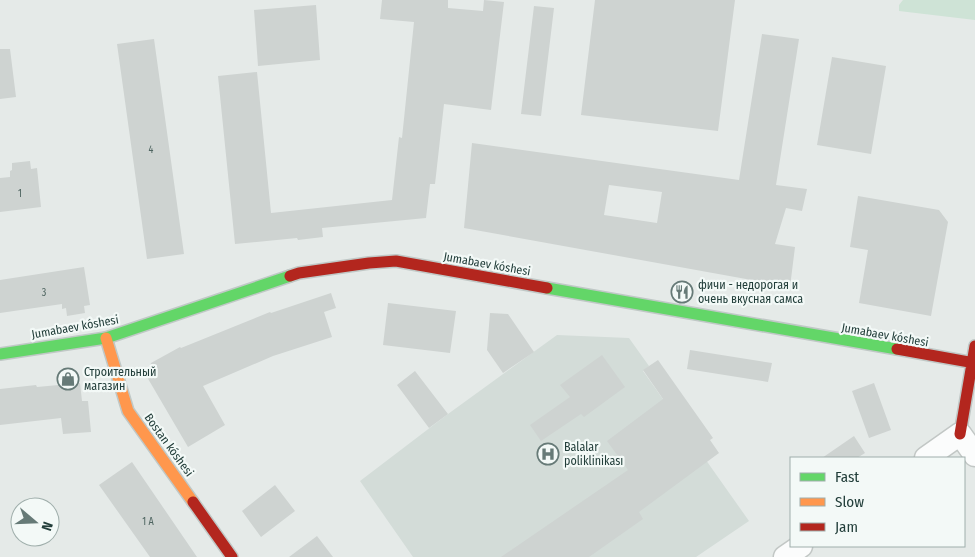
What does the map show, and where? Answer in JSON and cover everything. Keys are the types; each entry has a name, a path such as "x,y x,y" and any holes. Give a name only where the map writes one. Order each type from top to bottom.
{"street":[{"name":"Jumabaev kóshesi","path":"0,354 106,338 299,273 396,261 974,363"},
{"name":"Bostan kóshesi","path":"106,338 128,411 232,557"},
{"path":"927,457 960,434 974,363 975,346"},
{"path":"960,434 975,455"},
{"path":"786,557 801,547"}],"shaded area":[{"name":"Balalar poliklinikası","path":"557,335 629,338 649,366 643,371 749,521 696,557 413,557 360,481"}],"green space":[{"path":"903,0 975,0 975,20 899,11 899,5"}],"building":[{"path":"382,0 448,0 448,8 483,11 484,0 504,2 491,110 444,104 435,184 430,184 426,218 322,228 323,237 235,244 218,76 257,72 271,213 392,200 399,137 402,138 414,22 380,19"},
{"path":"595,0 735,0 718,131 581,115"},
{"path":"316,5 320,60 258,66 254,10"},
{"path":"534,6 554,8 541,116 521,114"},
{"path":"762,34 799,39 776,185 807,189 802,211 786,208 775,244 795,247 790,287 464,228 472,143 739,180","holes":["609,185 662,192 657,223 604,215"]},
{"path":"154,39 184,254 147,259 117,44"},
{"path":"0,49 10,49 16,97 0,99"},
{"path":"832,57 886,66 871,154 817,145"},
{"path":"30,161 31,169 37,168 41,207 0,212 0,178 10,177 12,163"},
{"path":"858,196 939,210 948,222 931,316 859,303 868,250 850,247"},
{"path":"84,267 90,305 84,306 85,313 67,316 66,308 62,309 62,304 0,313 0,280"},
{"path":"331,293 336,308 324,312 332,337 273,356 203,386 225,425 188,447 147,377 151,363 180,347 270,312"},
{"path":"388,303 456,311 450,353 383,345"},
{"path":"490,313 508,314 534,352 503,373 487,350"},
{"path":"690,350 772,363 768,382 687,369"},
{"path":"602,355 625,387 584,417 581,414 541,441 530,425 570,397 560,385"},
{"path":"658,360 713,438 710,440 719,453 639,512 643,519 589,557 501,557 628,470 607,441 663,399 643,370"},
{"path":"415,371 448,414 429,428 397,385"},
{"path":"80,383 82,401 88,401 91,432 63,434 61,418 0,425 0,389"},
{"path":"874,383 891,430 869,438 852,391"},
{"path":"854,436 865,453 859,457 823,457"},
{"path":"132,462 197,557 150,557 99,485"},
{"path":"275,485 295,511 261,537 242,511"},
{"path":"317,536 333,557 289,557"}],"traffic: fast":[{"path":"0,354 106,338 290,276"},
{"path":"547,288 897,349"}],"traffic: slow":[{"path":"106,338 128,411 193,502"}],"traffic: jam":[{"path":"290,276 369,263 396,261 547,288"},
{"path":"960,434 975,346"},
{"path":"897,349 975,363"},
{"path":"193,502 232,557"}],"place":[{"name":"фичи - недорогая и очень вкусная самса","path":"682,292"},
{"name":"Строительный магазин","path":"68,379"},
{"name":"Balalar poliklinikası","path":"548,454"}]}
